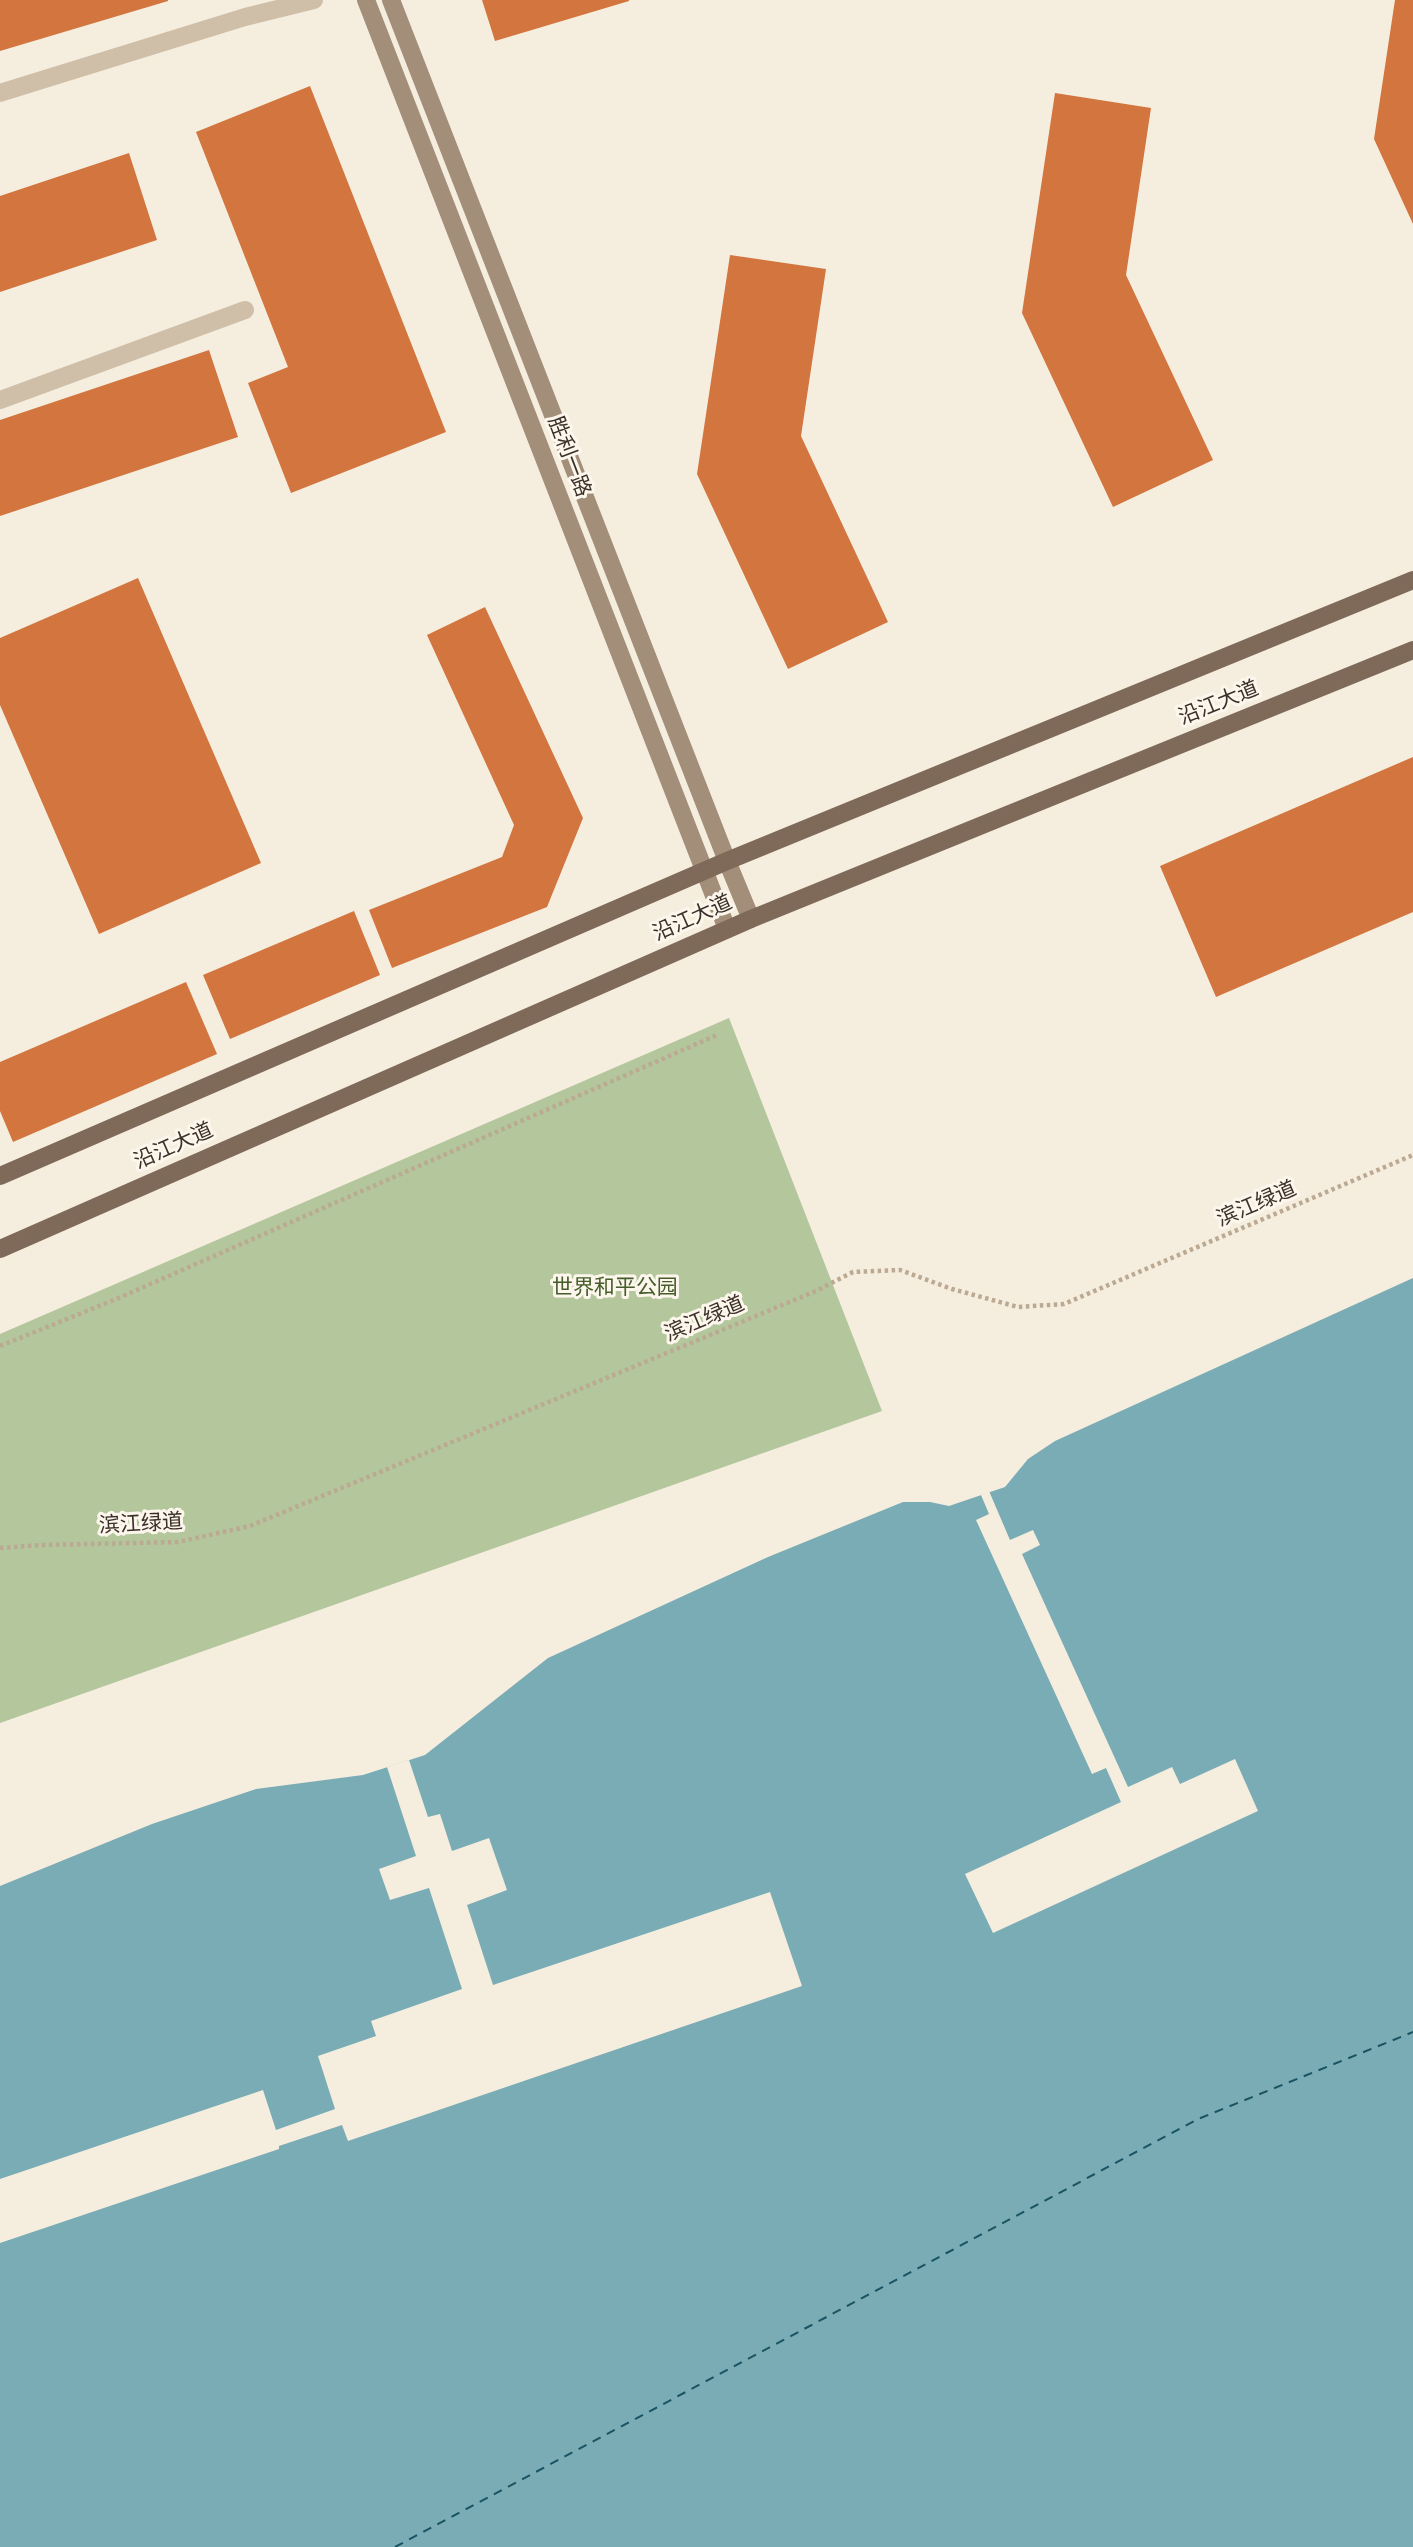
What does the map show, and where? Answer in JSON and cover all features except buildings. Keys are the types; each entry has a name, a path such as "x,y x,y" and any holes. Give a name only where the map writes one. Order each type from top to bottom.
{"main road":[{"name":"沿江大道","path":"0,1176 704,871 1413,580"},
{"name":"沿江大道","path":"0,1249 727,929 1413,650"}],"street":[{"name":"胜利一路","path":"366,0 727,929"},
{"name":"胜利一路","path":"391,0 751,919"}],"lane":[{"path":"0,93 245,17 314,0"},
{"path":"0,400 245,310"}],"path":[{"path":"0,1346 114,1300 717,1035"},
{"name":"滨江绿道","path":"0,1548 178,1542 250,1526 816,1291 853,1272 900,1270 951,1289 1018,1307 1063,1304 1413,1155"}],"green space":[{"name":"世界和平公园","path":"729,1018 882,1411 0,1723 0,1334"}],"water":[{"path":"1413,1278 1413,2547 0,2547 0,1886 152,1824 256,1789 363,1775 425,1755 548,1658 768,1557 903,1502 930,1502 949,1506 1005,1487 1028,1459 1055,1441"}],"pier":[{"path":"989,1491 1010,1540 1033,1530 1040,1545 1022,1554 1128,1787 1172,1767 1180,1784 1235,1759 1258,1811 993,1933 965,1874 1121,1802 1106,1768 1092,1774 976,1520 989,1514 981,1495"},
{"path":"409,1760 428,1817 440,1814 452,1851 489,1838 507,1890 467,1905 493,1985 770,1892 802,1986 348,2141 342,2125 279,2146 279,2149 0,2243 0,2179 263,2090 276,2130 335,2109 318,2056 376,2036 371,2021 462,1989 429,1888 390,1900 379,1869 416,1856 387,1767"}],"ferry route":[{"path":"395,2547 1198,2119 1413,2032"}]}
